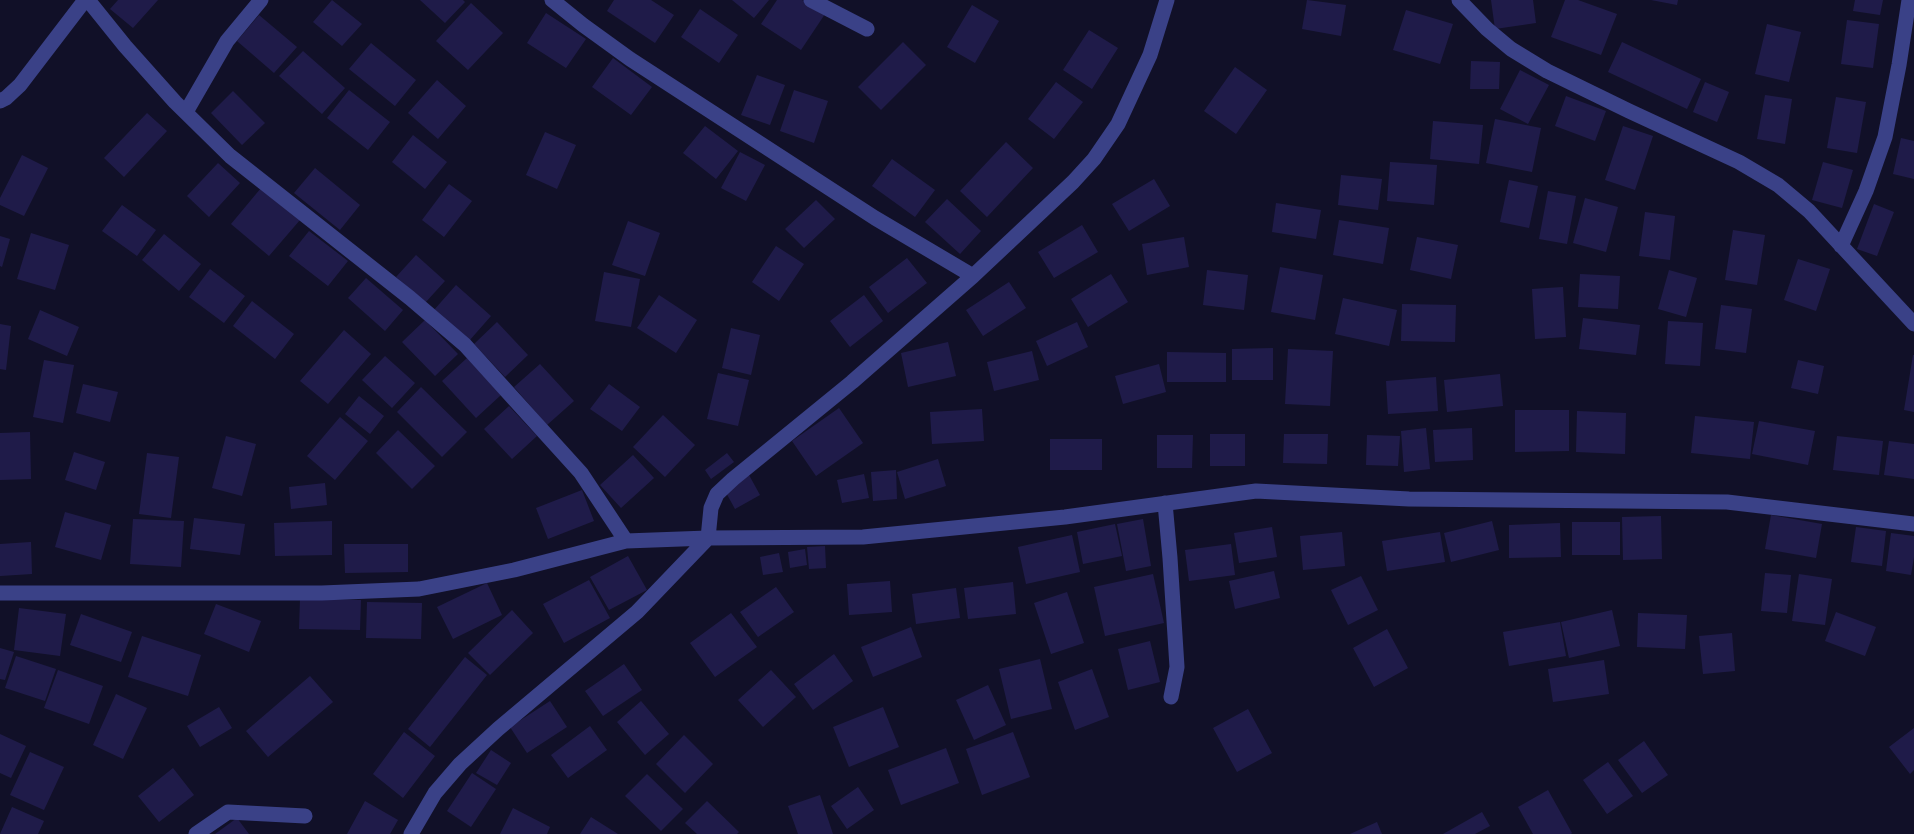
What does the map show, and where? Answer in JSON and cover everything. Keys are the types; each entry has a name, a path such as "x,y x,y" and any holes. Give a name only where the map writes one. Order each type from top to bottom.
{"street":[{"path":"0,101 20,85 86,0 125,46 230,156 410,298 465,345 581,473 626,540"},
{"path":"186,112 227,41 261,0"},
{"path":"552,0 630,59 875,218 973,276"},
{"path":"811,0 866,29"},
{"path":"411,834 435,793 460,764 498,729 637,612 708,538 710,508 717,494 852,382 973,276 1073,182 1094,159 1114,131 1138,86 1167,0"},
{"path":"1459,0 1487,29 1511,49 1547,71 1740,162 1778,185 1809,211 1914,324"},
{"path":"1841,246 1866,191 1885,137 1909,0"},
{"path":"0,594 322,593 419,589 514,570 626,540 864,537 1065,517 1256,492 1409,499 1727,502 1914,524"},
{"path":"1164,503 1178,667 1171,697"},
{"path":"196,834 228,812 304,816"}],"building":[{"path":"118,0 158,0 133,28 110,9"},
{"path":"332,0 362,24 342,46 313,22"},
{"path":"420,0 463,0 465,2 445,23"},
{"path":"614,0 651,0 674,15 655,43 607,11"},
{"path":"732,0 769,0 754,18"},
{"path":"777,0 802,0 825,14 801,50 761,24"},
{"path":"1307,0 1346,5 1341,36 1302,29"},
{"path":"1491,0 1533,0 1536,23 1495,29"},
{"path":"1565,0 1578,0 1617,14 1601,55 1551,37"},
{"path":"1651,0 1678,0 1677,5"},
{"path":"1855,0 1883,0 1880,15 1853,11"},
{"path":"471,3 503,33 468,70 436,41"},
{"path":"972,5 999,21 975,63 947,47"},
{"path":"700,9 738,35 719,63 681,37"},
{"path":"1406,10 1453,24 1440,64 1393,50"},
{"path":"546,13 586,39 566,68 527,43"},
{"path":"259,15 297,47 274,73 237,41"},
{"path":"1847,20 1879,24 1873,68 1841,64"},
{"path":"1767,24 1801,32 1789,82 1755,74"},
{"path":"1089,30 1118,48 1092,89 1063,70"},
{"path":"903,42 926,65 881,110 858,87"},
{"path":"1622,42 1701,79 1687,109 1608,72"},
{"path":"371,43 416,80 395,106 349,69"},
{"path":"303,51 345,88 322,114 279,76"},
{"path":"613,58 652,87 631,115 592,87"},
{"path":"1471,61 1500,62 1499,89 1470,89"},
{"path":"1235,67 1267,90 1236,134 1204,111"},
{"path":"1520,70 1549,85 1528,124 1500,109"},
{"path":"757,75 785,85 770,125 741,115"},
{"path":"437,80 466,106 438,139 408,113"},
{"path":"1056,82 1083,102 1054,139 1028,119"},
{"path":"1705,82 1729,92 1717,122 1693,112"},
{"path":"349,90 390,122 368,150 327,118"},
{"path":"794,90 828,101 814,143 780,131"},
{"path":"233,91 265,123 242,145 211,113"},
{"path":"1765,95 1792,99 1785,144 1757,139"},
{"path":"1566,96 1606,111 1595,141 1555,126"},
{"path":"1836,97 1866,102 1857,153 1827,148"},
{"path":"147,113 167,131 124,177 104,158"},
{"path":"1495,119 1541,128 1532,172 1486,163"},
{"path":"1433,121 1483,125 1479,164 1430,159"},
{"path":"705,126 738,151 716,179 683,153"},
{"path":"1623,126 1653,136 1635,190 1605,180"},
{"path":"545,132 576,145 557,189 526,175"},
{"path":"413,135 447,162 425,189 392,162"},
{"path":"1901,138 1914,141 1914,179 1893,174"},
{"path":"1006,142 1033,168 987,217 960,191"},
{"path":"740,152 765,165 746,201 721,188"},
{"path":"22,155 48,168 24,216 0,205 0,198"},
{"path":"892,159 935,190 915,217 872,186"},
{"path":"1390,162 1437,165 1434,205 1387,201"},
{"path":"1823,162 1853,170 1842,208 1812,200"},
{"path":"218,163 240,183 209,217 187,196"},
{"path":"315,168 360,205 340,230 294,193"},
{"path":"1341,175 1382,179 1378,210 1338,205"},
{"path":"1154,179 1170,206 1129,231 1112,204"},
{"path":"1509,180 1538,186 1529,228 1500,222"},
{"path":"449,184 472,201 444,237 422,220"},
{"path":"261,188 300,220 269,256 231,224"},
{"path":"1548,191 1576,196 1567,244 1539,239"},
{"path":"1585,198 1618,207 1606,252 1573,243"},
{"path":"947,199 981,231 960,254 925,222"},
{"path":"816,200 835,219 804,248 785,229"},
{"path":"1276,203 1321,210 1316,239 1272,232"},
{"path":"1874,204 1894,212 1877,256 1857,249"},
{"path":"122,205 156,230 137,256 102,231"},
{"path":"1645,212 1675,216 1670,260 1639,256"},
{"path":"1339,220 1389,228 1383,264 1333,255"},
{"path":"628,221 660,233 645,276 612,265"},
{"path":"1082,225 1098,252 1054,278 1038,252"},
{"path":"1733,230 1765,235 1757,285 1725,280"},
{"path":"309,231 348,261 328,286 289,256"},
{"path":"31,233 69,245 55,290 17,279"},
{"path":"164,234 201,264 179,291 142,260"},
{"path":"0,236 10,239 2,267 0,266"},
{"path":"1184,237 1189,267 1147,275 1142,244"},
{"path":"1417,237 1458,245 1451,279 1410,270"},
{"path":"776,246 804,264 779,301 752,282"},
{"path":"416,255 445,281 425,303 396,277"},
{"path":"907,258 927,283 888,313 869,287"},
{"path":"1798,259 1830,269 1816,311 1784,300"},
{"path":"1280,267 1323,275 1315,320 1271,312"},
{"path":"210,269 245,296 224,323 189,297"},
{"path":"1207,270 1248,275 1244,310 1203,305"},
{"path":"1669,270 1697,278 1686,317 1658,309"},
{"path":"604,272 640,279 631,327 595,321"},
{"path":"1111,274 1128,302 1088,327 1071,299"},
{"path":"1580,274 1620,276 1618,309 1578,307"},
{"path":"366,278 403,310 385,331 348,298"},
{"path":"1009,282 1026,308 983,336 966,310"},
{"path":"456,285 491,316 469,341 434,310"},
{"path":"1563,287 1566,337 1535,339 1532,289"},
{"path":"659,295 697,320 676,353 637,328"},
{"path":"864,295 883,321 850,347 830,321"},
{"path":"1343,298 1397,310 1389,346 1335,334"},
{"path":"252,301 294,334 275,359 233,326"},
{"path":"1402,304 1456,305 1455,342 1401,341"},
{"path":"1721,305 1752,309 1746,353 1715,349"},
{"path":"40,310 79,327 67,356 28,339"},
{"path":"1583,318 1640,325 1636,355 1579,349"},
{"path":"425,320 458,354 435,376 402,342"},
{"path":"1668,321 1703,323 1700,366 1665,364"},
{"path":"497,322 528,355 505,377 474,344"},
{"path":"1077,322 1088,347 1047,366 1036,341"},
{"path":"0,324 11,326 6,370 0,369"},
{"path":"731,328 760,335 751,375 722,368"},
{"path":"344,330 371,354 328,404 300,381"},
{"path":"948,342 956,376 908,387 901,353"},
{"path":"1273,348 1273,380 1232,380 1232,349"},
{"path":"1288,349 1333,351 1330,406 1285,404"},
{"path":"1032,351 1039,380 994,391 987,362"},
{"path":"1167,352 1226,353 1226,382 1167,382"},
{"path":"1914,355 1914,412 1904,410"},
{"path":"385,356 415,383 392,408 362,380"},
{"path":"467,358 501,395 476,418 442,381"},
{"path":"44,360 74,365 63,423 33,417"},
{"path":"1798,360 1824,366 1818,394 1791,388"},
{"path":"540,364 574,401 547,425 514,387"},
{"path":"1159,364 1166,392 1123,404 1115,376"},
{"path":"718,373 749,380 738,426 707,419"},
{"path":"1500,374 1503,406 1447,412 1444,380"},
{"path":"1436,377 1438,411 1388,414 1386,381"},
{"path":"83,384 118,392 110,422 76,413"},
{"path":"609,384 640,407 622,431 590,409"},
{"path":"421,387 467,432 442,457 397,412"},
{"path":"359,396 384,416 370,434 345,414"},
{"path":"509,406 537,436 512,459 484,429"},
{"path":"839,408 863,443 816,476 792,441"},
{"path":"982,409 984,441 932,444 930,412"},
{"path":"1515,410 1569,410 1569,451 1515,452"},
{"path":"1577,411 1626,413 1625,454 1576,452"},
{"path":"663,415 695,445 665,477 633,447"},
{"path":"1695,416 1754,422 1750,459 1691,453"},
{"path":"340,417 368,441 335,480 307,456"},
{"path":"1759,421 1815,431 1808,465 1752,454"},
{"path":"1426,428 1430,469 1404,472 1401,431"},
{"path":"1472,428 1473,460 1435,462 1433,430"},
{"path":"398,430 435,466 412,489 376,453"},
{"path":"30,432 31,479 0,480 0,433"},
{"path":"1210,434 1245,434 1245,466 1210,466"},
{"path":"1284,434 1328,434 1327,464 1283,463"},
{"path":"1157,435 1193,435 1192,468 1157,468"},
{"path":"1367,435 1400,436 1398,466 1366,465"},
{"path":"226,436 256,444 242,496 212,488"},
{"path":"1837,436 1883,441 1879,475 1833,470"},
{"path":"1050,439 1102,439 1102,470 1050,470"},
{"path":"1889,441 1914,444 1914,479 1884,475"},
{"path":"74,452 105,462 96,490 65,480"},
{"path":"147,453 179,457 171,518 139,514"},
{"path":"727,453 734,462 711,479 705,470"},
{"path":"633,455 654,478 621,508 600,485"},
{"path":"938,459 946,486 905,499 897,472"},
{"path":"896,470 897,499 873,501 871,472"},
{"path":"864,474 869,498 842,503 837,480"},
{"path":"749,475 760,495 735,509 724,489"},
{"path":"325,483 327,505 291,509 289,487"},
{"path":"582,490 594,521 548,539 536,508"},
{"path":"65,512 111,525 101,560 55,547"},
{"path":"1771,515 1822,524 1816,558 1765,549"},
{"path":"1661,516 1662,559 1623,560 1622,517"},
{"path":"194,518 245,524 240,555 190,549"},
{"path":"133,519 184,521 181,567 130,564"},
{"path":"1143,519 1151,566 1126,571 1117,524"},
{"path":"332,521 332,555 275,556 274,523"},
{"path":"1492,521 1499,550 1451,562 1444,533"},
{"path":"1572,522 1620,522 1620,555 1572,555"},
{"path":"1560,523 1561,557 1509,558 1509,525"},
{"path":"1115,524 1122,556 1083,564 1077,532"},
{"path":"1272,527 1277,557 1239,563 1234,533"},
{"path":"1856,527 1886,531 1882,566 1851,562"},
{"path":"1342,532 1345,566 1303,570 1300,536"},
{"path":"1440,532 1445,562 1387,571 1382,541"},
{"path":"1891,533 1914,536 1914,557 1911,575 1886,571"},
{"path":"1072,535 1080,572 1026,584 1018,547"},
{"path":"31,542 32,574 0,576 0,544"},
{"path":"344,544 408,544 408,572 345,573"},
{"path":"1231,544 1235,575 1189,581 1185,550"},
{"path":"825,546 826,568 809,569 807,547"},
{"path":"805,549 807,565 790,568 788,552"},
{"path":"779,553 783,572 763,575 760,557"},
{"path":"628,556 647,590 609,610 590,577"},
{"path":"1274,571 1280,598 1235,609 1229,581"},
{"path":"1765,573 1791,575 1787,613 1761,611"},
{"path":"1153,574 1164,623 1105,636 1094,587"},
{"path":"1799,574 1832,579 1825,625 1792,621"},
{"path":"1361,576 1378,610 1348,625 1331,590"},
{"path":"589,580 610,618 564,643 543,604"},
{"path":"890,581 892,612 849,615 847,584"},
{"path":"1013,582 1016,614 968,619 964,588"},
{"path":"487,583 502,615 453,639 437,607"},
{"path":"776,587 794,612 758,637 740,612"},
{"path":"956,588 960,618 916,624 912,594"},
{"path":"1067,592 1084,643 1051,654 1034,603"},
{"path":"300,599 361,600 360,630 299,629"},
{"path":"367,602 422,603 421,639 366,638"},
{"path":"216,604 261,621 249,652 204,634"},
{"path":"19,608 66,614 60,656 14,650"},
{"path":"512,610 533,633 490,675 468,653"},
{"path":"1612,610 1620,646 1569,658 1561,622"},
{"path":"1836,612 1876,627 1865,656 1825,641"},
{"path":"731,613 757,647 715,677 690,643"},
{"path":"1638,613 1687,615 1685,649 1637,647"},
{"path":"81,614 132,632 121,662 70,645"},
{"path":"1560,622 1566,656 1509,666 1503,632"},
{"path":"911,627 922,657 873,677 861,647"},
{"path":"1387,629 1408,668 1374,687 1353,648"},
{"path":"1732,633 1735,671 1703,674 1699,636"},
{"path":"142,636 201,655 188,696 128,677"},
{"path":"1150,641 1160,682 1128,690 1118,649"},
{"path":"0,648 14,652 5,680 0,679"},
{"path":"834,654 853,681 813,710 794,684"},
{"path":"16,656 56,669 45,701 5,688"},
{"path":"465,657 487,675 430,747 408,729"},
{"path":"1040,659 1052,709 1011,719 999,669"},
{"path":"1604,660 1609,694 1553,702 1548,669"},
{"path":"624,664 642,690 603,716 585,691"},
{"path":"1092,669 1109,717 1075,730 1058,682"},
{"path":"58,670 103,686 89,724 44,708"},
{"path":"771,670 796,697 763,727 738,700"},
{"path":"310,676 333,702 268,757 246,731"},
{"path":"988,685 1006,725 974,740 956,700"},
{"path":"116,694 147,708 123,759 93,745"},
{"path":"550,701 567,727 527,753 510,727"},
{"path":"641,701 669,734 645,755 617,722"},
{"path":"219,707 232,728 200,747 187,726"},
{"path":"883,707 899,747 849,767 833,727"},
{"path":"1248,709 1272,753 1237,772 1213,728"},
{"path":"590,726 607,750 568,778 551,755"},
{"path":"1914,728 1914,770 1910,774 1889,747"},
{"path":"404,732 435,756 403,798 373,774"},
{"path":"1013,732 1030,777 982,795 966,749"},
{"path":"0,734 26,746 11,778 0,773"},
{"path":"684,735 713,764 685,793 656,764"},
{"path":"1644,741 1668,775 1642,793 1618,760"},
{"path":"946,748 959,783 901,805 888,770"},
{"path":"491,750 511,763 497,785 476,773"},
{"path":"30,752 64,767 44,810 10,795"},
{"path":"1608,762 1633,796 1607,814 1583,780"},
{"path":"173,768 194,795 159,822 138,796"},
{"path":"472,773 496,789 471,827 447,811"},
{"path":"647,774 683,809 661,831 625,796"},
{"path":"858,787 874,810 847,829 831,806"},
{"path":"1548,790 1571,834 1533,834 1518,807"},
{"path":"820,795 833,834 798,834 788,806"},
{"path":"365,801 398,820 390,834 347,834"},
{"path":"707,801 739,832 737,834 697,834 685,823"},
{"path":"12,807 44,821 38,834 0,834"},
{"path":"513,808 550,827 547,834 500,834"},
{"path":"1482,812 1490,826 1475,834 1443,834"},
{"path":"591,817 618,834 580,834"},
{"path":"237,818 249,834 215,834"},
{"path":"1377,822 1382,834 1350,834"}]}
